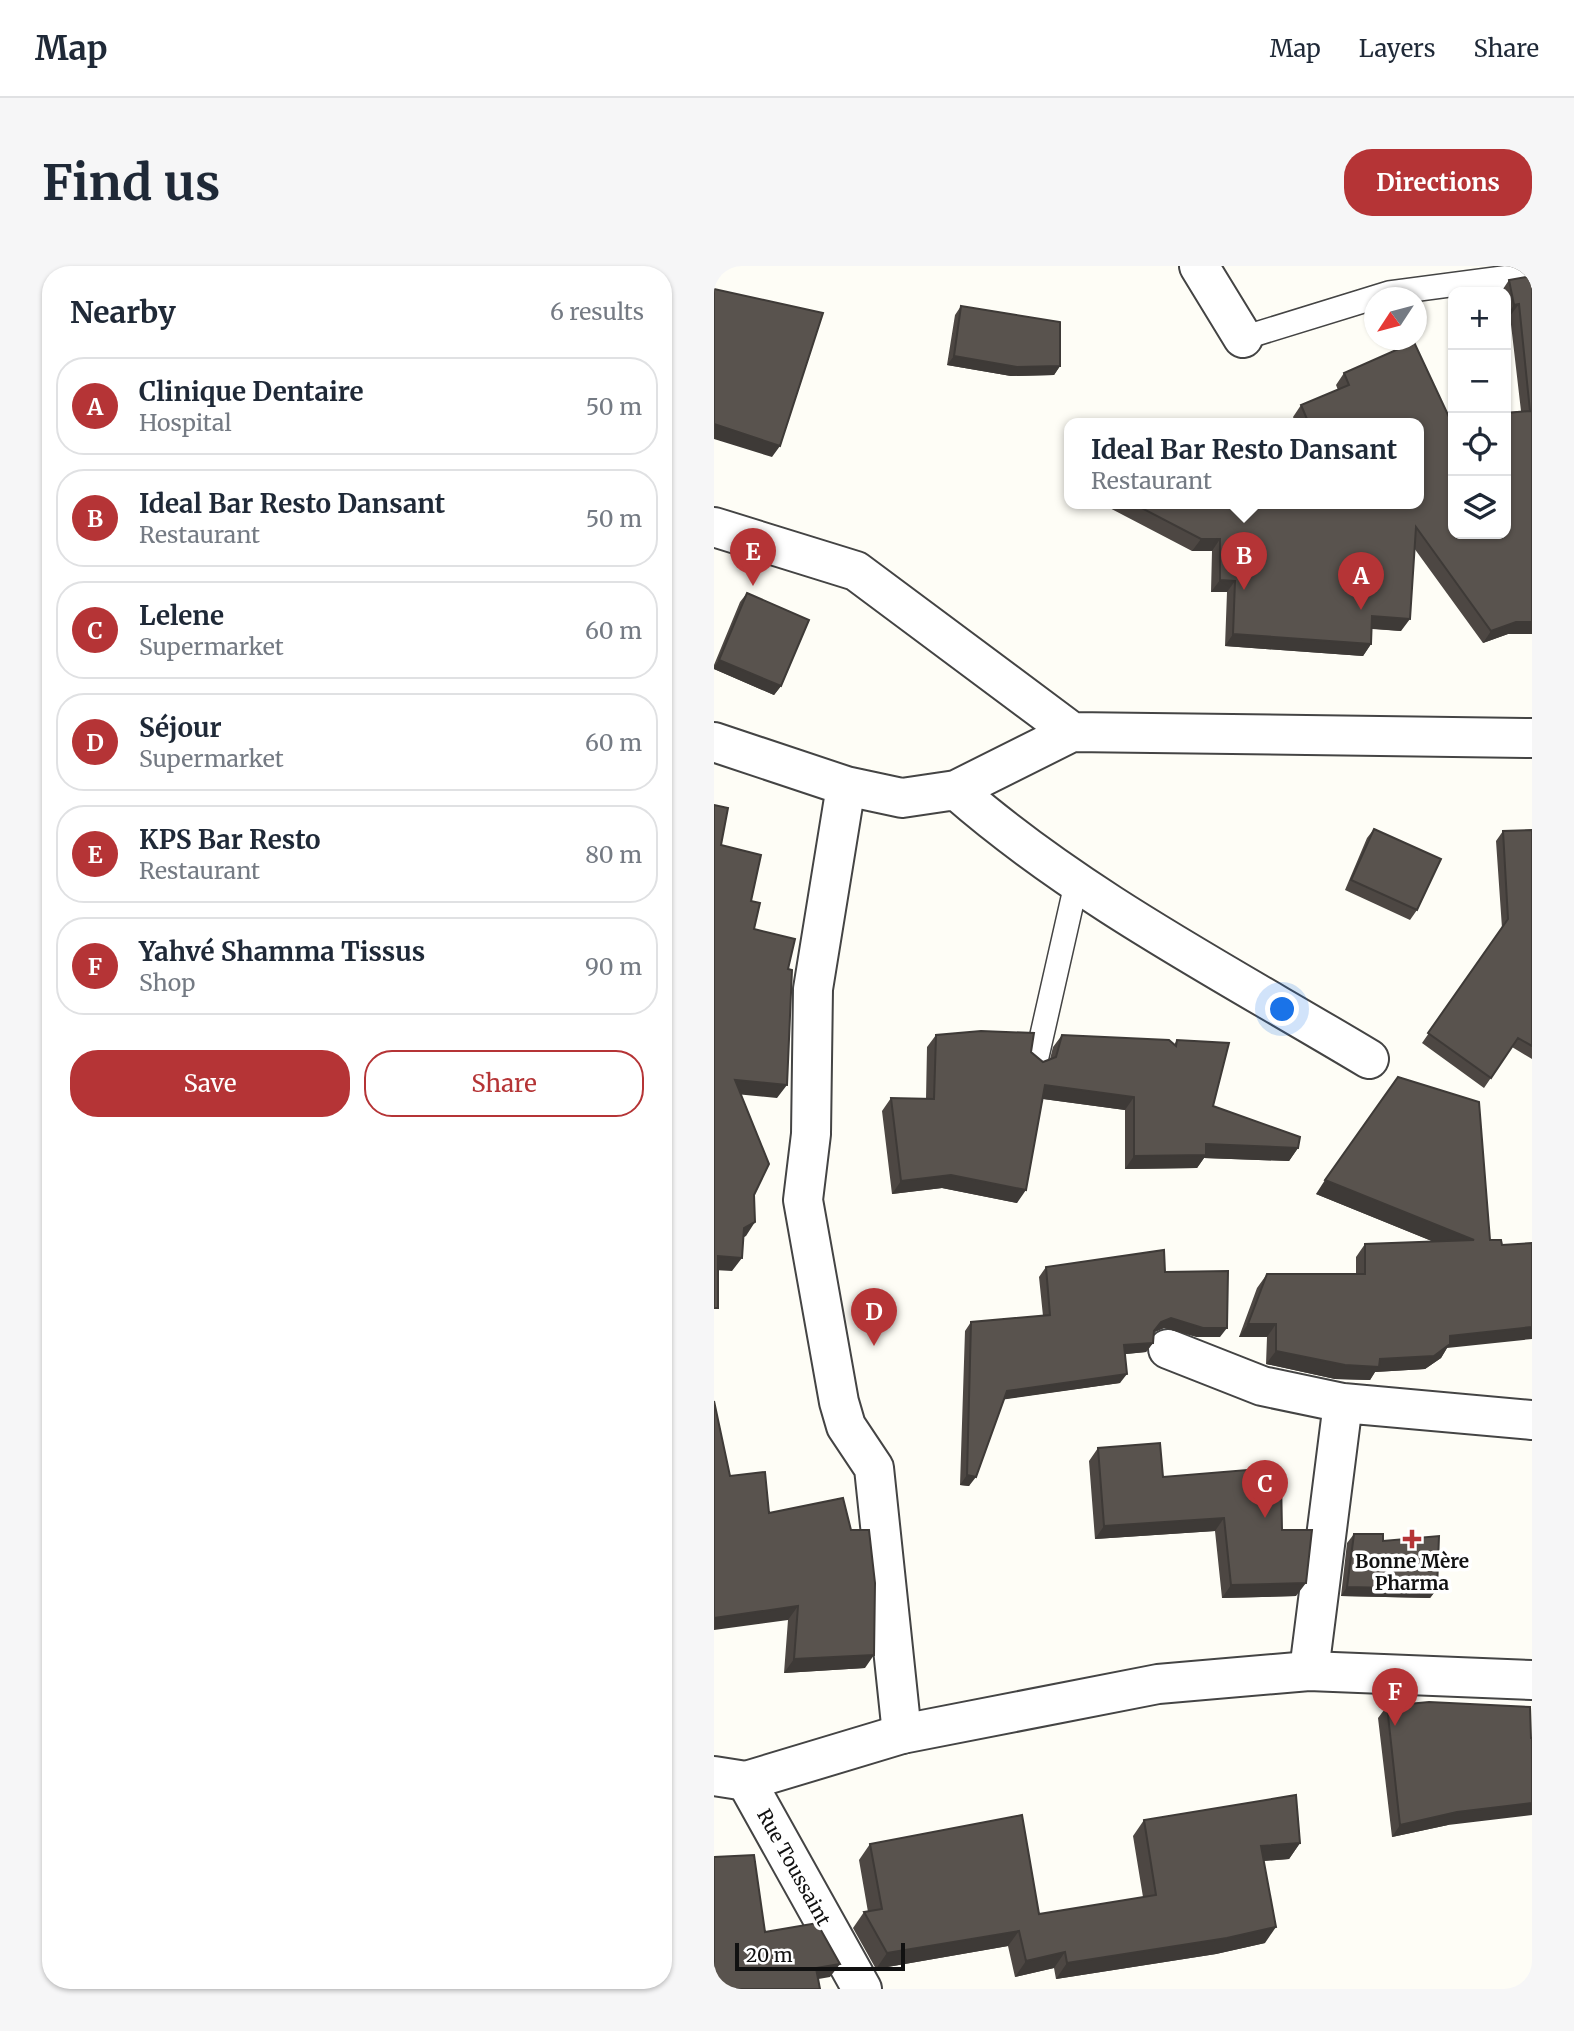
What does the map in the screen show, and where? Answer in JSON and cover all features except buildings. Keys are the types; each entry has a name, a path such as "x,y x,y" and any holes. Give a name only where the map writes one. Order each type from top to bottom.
{"street":[{"path":"1199,266 1243,338"},
{"path":"714,527 856,571 1072,733"},
{"path":"714,742 846,786 902,798 957,790 1072,733 1532,738"},
{"path":"846,786 813,989 811,1133 803,1200 839,1402 846,1426 874,1468 902,1734"},
{"path":"957,790 995,824 1151,929 1369,1059"},
{"path":"1168,1349 1262,1387 1343,1403 1532,1420"},
{"path":"1309,1671 1343,1403"},
{"path":"730,1778 902,1734 1158,1684 1309,1671 1532,1680"},
{"name":"Rue Toussaint","path":"730,1778 862,1989"}],"lane":[{"path":"1243,338 1389,293 1532,274"},
{"path":"1036,1062 1077,880"}],"place":[{"name":"KPS Bar Resto","path":"753,586"},
{"name":"Ideal Bar Resto Dansant","path":"1244,590"},
{"name":"Clinique Dentaire","path":"1361,610"},
{"name":"Séjour","path":"874,1346"},
{"name":"Lelene","path":"1265,1518"},
{"name":"Bonne Mère Pharma","path":"1412,1539"},
{"name":"Yahvé Shamma Tissus","path":"1395,1726"}]}
